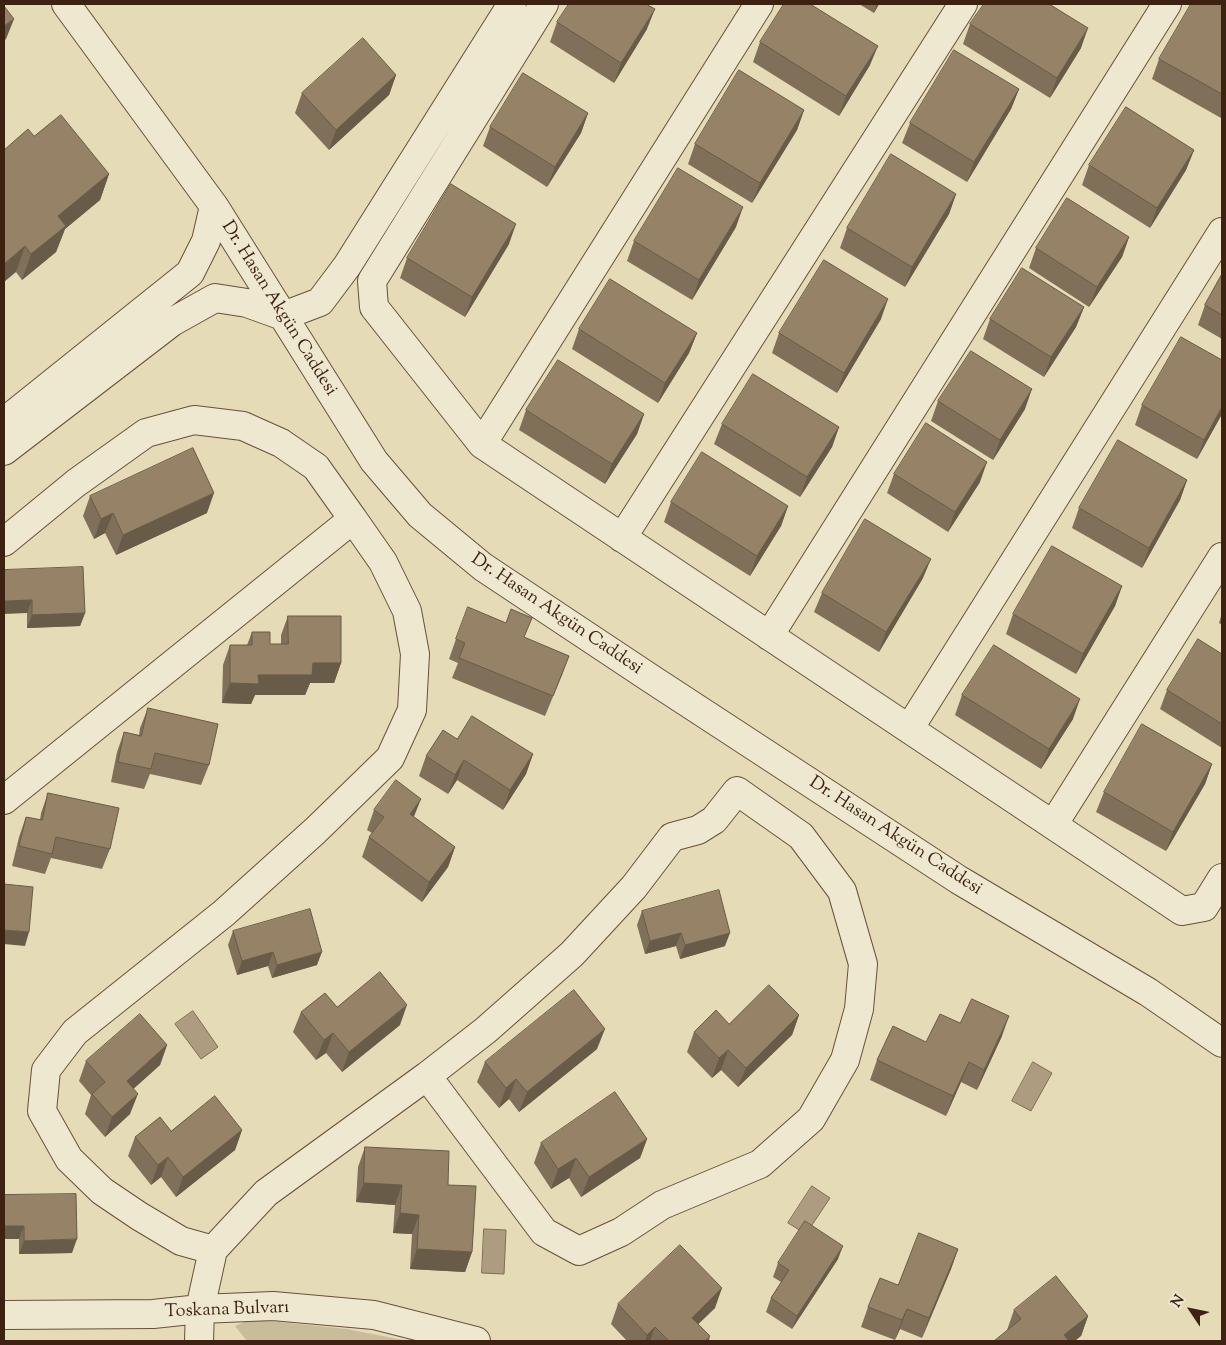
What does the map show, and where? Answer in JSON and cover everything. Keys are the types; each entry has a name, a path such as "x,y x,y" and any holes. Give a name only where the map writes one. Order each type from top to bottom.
{"street":[{"name":"Dr. Hasan Akgün Caddesi","path":"66,4 214,206 374,461 420,515 483,567 650,678 950,874 1148,992 1222,1043"},
{"path":"4,451 172,322 215,298 247,303 283,316 320,302 347,266 512,4"},
{"path":"544,4 372,281 374,307 482,444 1182,911 1204,907 1222,878"},
{"path":"482,444 759,4"},
{"path":"622,538 963,4"},
{"path":"769,636 1167,4"},
{"path":"4,422 190,273 206,241 214,206"},
{"path":"909,729 1222,232"},
{"path":"4,542 76,483 146,433 194,420 243,426 281,443 316,468 383,562 407,612 415,654 412,710 390,758 315,831 224,913 75,1032 46,1070 42,1111 69,1159 102,1191 139,1216 181,1241 213,1250"},
{"path":"4,800 353,519"},
{"path":"1053,825 1222,558"},
{"path":"199,1341 200,1308 213,1250 266,1193 427,1076 486,1030 572,954 634,887 672,837 698,830 714,820 737,791 801,836 842,891 863,964 858,1009 845,1060 811,1119 760,1164 662,1205 622,1232 596,1244 579,1251 544,1232 427,1076"},
{"name":"Toskana Bulvarı","path":"4,1315 153,1314 200,1308 273,1306 374,1315 476,1341"}],"shaded area":[{"path":"193,1011 218,1047 201,1059 175,1024"},
{"path":"1033,1062 1052,1073 1031,1111 1012,1101"},
{"path":"812,1186 830,1198 806,1234 788,1223"},
{"path":"484,1229 506,1230 504,1274 482,1273"},
{"path":"251,1319 347,1329 408,1341 247,1341 235,1326"}],"building":[{"path":"569,4 646,4 655,9 621,63 557,22"},
{"path":"784,4 810,4 878,46 846,96 760,42"},
{"path":"984,4 1049,4 1088,28 1057,78 970,24"},
{"path":"1191,4 1222,4 1222,94 1159,59"},
{"path":"4,6 14,19 4,26"},
{"path":"363,38 396,75 336,130 302,93"},
{"path":"954,50 1019,89 974,162 910,123"},
{"path":"739,70 804,110 760,183 695,144"},
{"path":"523,73 588,113 555,167 490,127"},
{"path":"1126,107 1194,150 1157,208 1089,165"},
{"path":"61,115 109,174 58,216 66,226 31,254 25,246 4,264 4,150 28,129 34,136"},
{"path":"891,154 956,194 912,267 847,228"},
{"path":"678,168 743,207 699,280 634,241"},
{"path":"451,184 516,224 472,297 407,258"},
{"path":"1067,198 1129,237 1097,287 1036,248"},
{"path":"824,260 888,299 844,373 779,333"},
{"path":"1022,268 1084,307 1051,357 990,319"},
{"path":"1222,274 1222,315 1205,305"},
{"path":"610,279 697,333 665,383 579,329"},
{"path":"1181,337 1222,360 1222,407 1204,440 1142,405"},
{"path":"971,351 1032,389 1000,440 938,401"},
{"path":"558,360 644,414 612,464 526,410"},
{"path":"753,374 839,427 807,477 722,424"},
{"path":"926,423 987,462 955,512 894,474"},
{"path":"1118,440 1187,480 1149,548 1079,508"},
{"path":"193,448 214,493 123,535 113,513 101,519 90,496"},
{"path":"702,452 788,506 757,556 671,502"},
{"path":"865,519 931,559 886,632 822,593"},
{"path":"1052,546 1122,586 1083,654 1013,614"},
{"path":"83,567 85,613 32,615 32,600 4,601 4,570"},
{"path":"468,607 506,623 511,609 532,618 524,637 569,656 553,696 459,658 465,643 456,639"},
{"path":"288,616 341,616 341,663 313,663 312,675 258,675 259,684 230,683 230,645 252,645 252,632 270,632 270,644 288,644"},
{"path":"1198,639 1222,654 1222,724 1167,690"},
{"path":"994,645 1080,699 1049,749 962,695"},
{"path":"148,708 218,724 209,765 155,753 151,769 118,762 124,732 141,736"},
{"path":"472,716 533,754 510,790 464,760 455,775 426,756 443,730 457,739"},
{"path":"1142,724 1212,764 1173,832 1104,792"},
{"path":"396,780 421,799 410,814 455,847 429,882 369,837 384,817 374,810"},
{"path":"48,793 119,808 110,849 56,837 52,854 19,846 26,817 42,820"},
{"path":"4,884 33,887 29,932 4,930"},
{"path":"719,890 730,933 685,945 681,933 650,941 642,911"},
{"path":"310,909 322,952 277,965 273,952 242,961 233,931"},
{"path":"380,972 407,1005 349,1052 333,1033 324,1040 301,1012 325,993 337,1007"},
{"path":"769,985 799,1015 746,1068 728,1050 719,1058 694,1032 716,1010 729,1024"},
{"path":"574,990 605,1029 527,1092 516,1079 506,1088 485,1062"},
{"path":"972,999 1009,1016 984,1070 969,1062 953,1096 877,1060 893,1026 926,1042 940,1014 960,1023"},
{"path":"140,1014 167,1045 127,1081 138,1094 112,1117 92,1094 105,1082 86,1061"},
{"path":"615,1092 647,1139 589,1177 576,1158 558,1169 541,1143"},
{"path":"215,1096 242,1130 183,1177 168,1157 158,1165 135,1137 160,1117 171,1131"},
{"path":"365,1147 449,1151 448,1185 476,1186 472,1252 417,1249 419,1215 400,1213 402,1185 364,1183"},
{"path":"76,1194 77,1239 24,1241 24,1226 4,1226 4,1195"},
{"path":"805,1221 843,1246 797,1316 771,1298 789,1270 778,1263"},
{"path":"919,1233 958,1249 929,1318 907,1309 902,1320 868,1307 880,1278 898,1285"},
{"path":"680,1245 722,1288 692,1318 710,1336 705,1341 669,1341 655,1327 647,1335 618,1304"},
{"path":"1056,1276 1088,1316 1064,1335 1069,1341 994,1341 1021,1319 1014,1310"}]}
